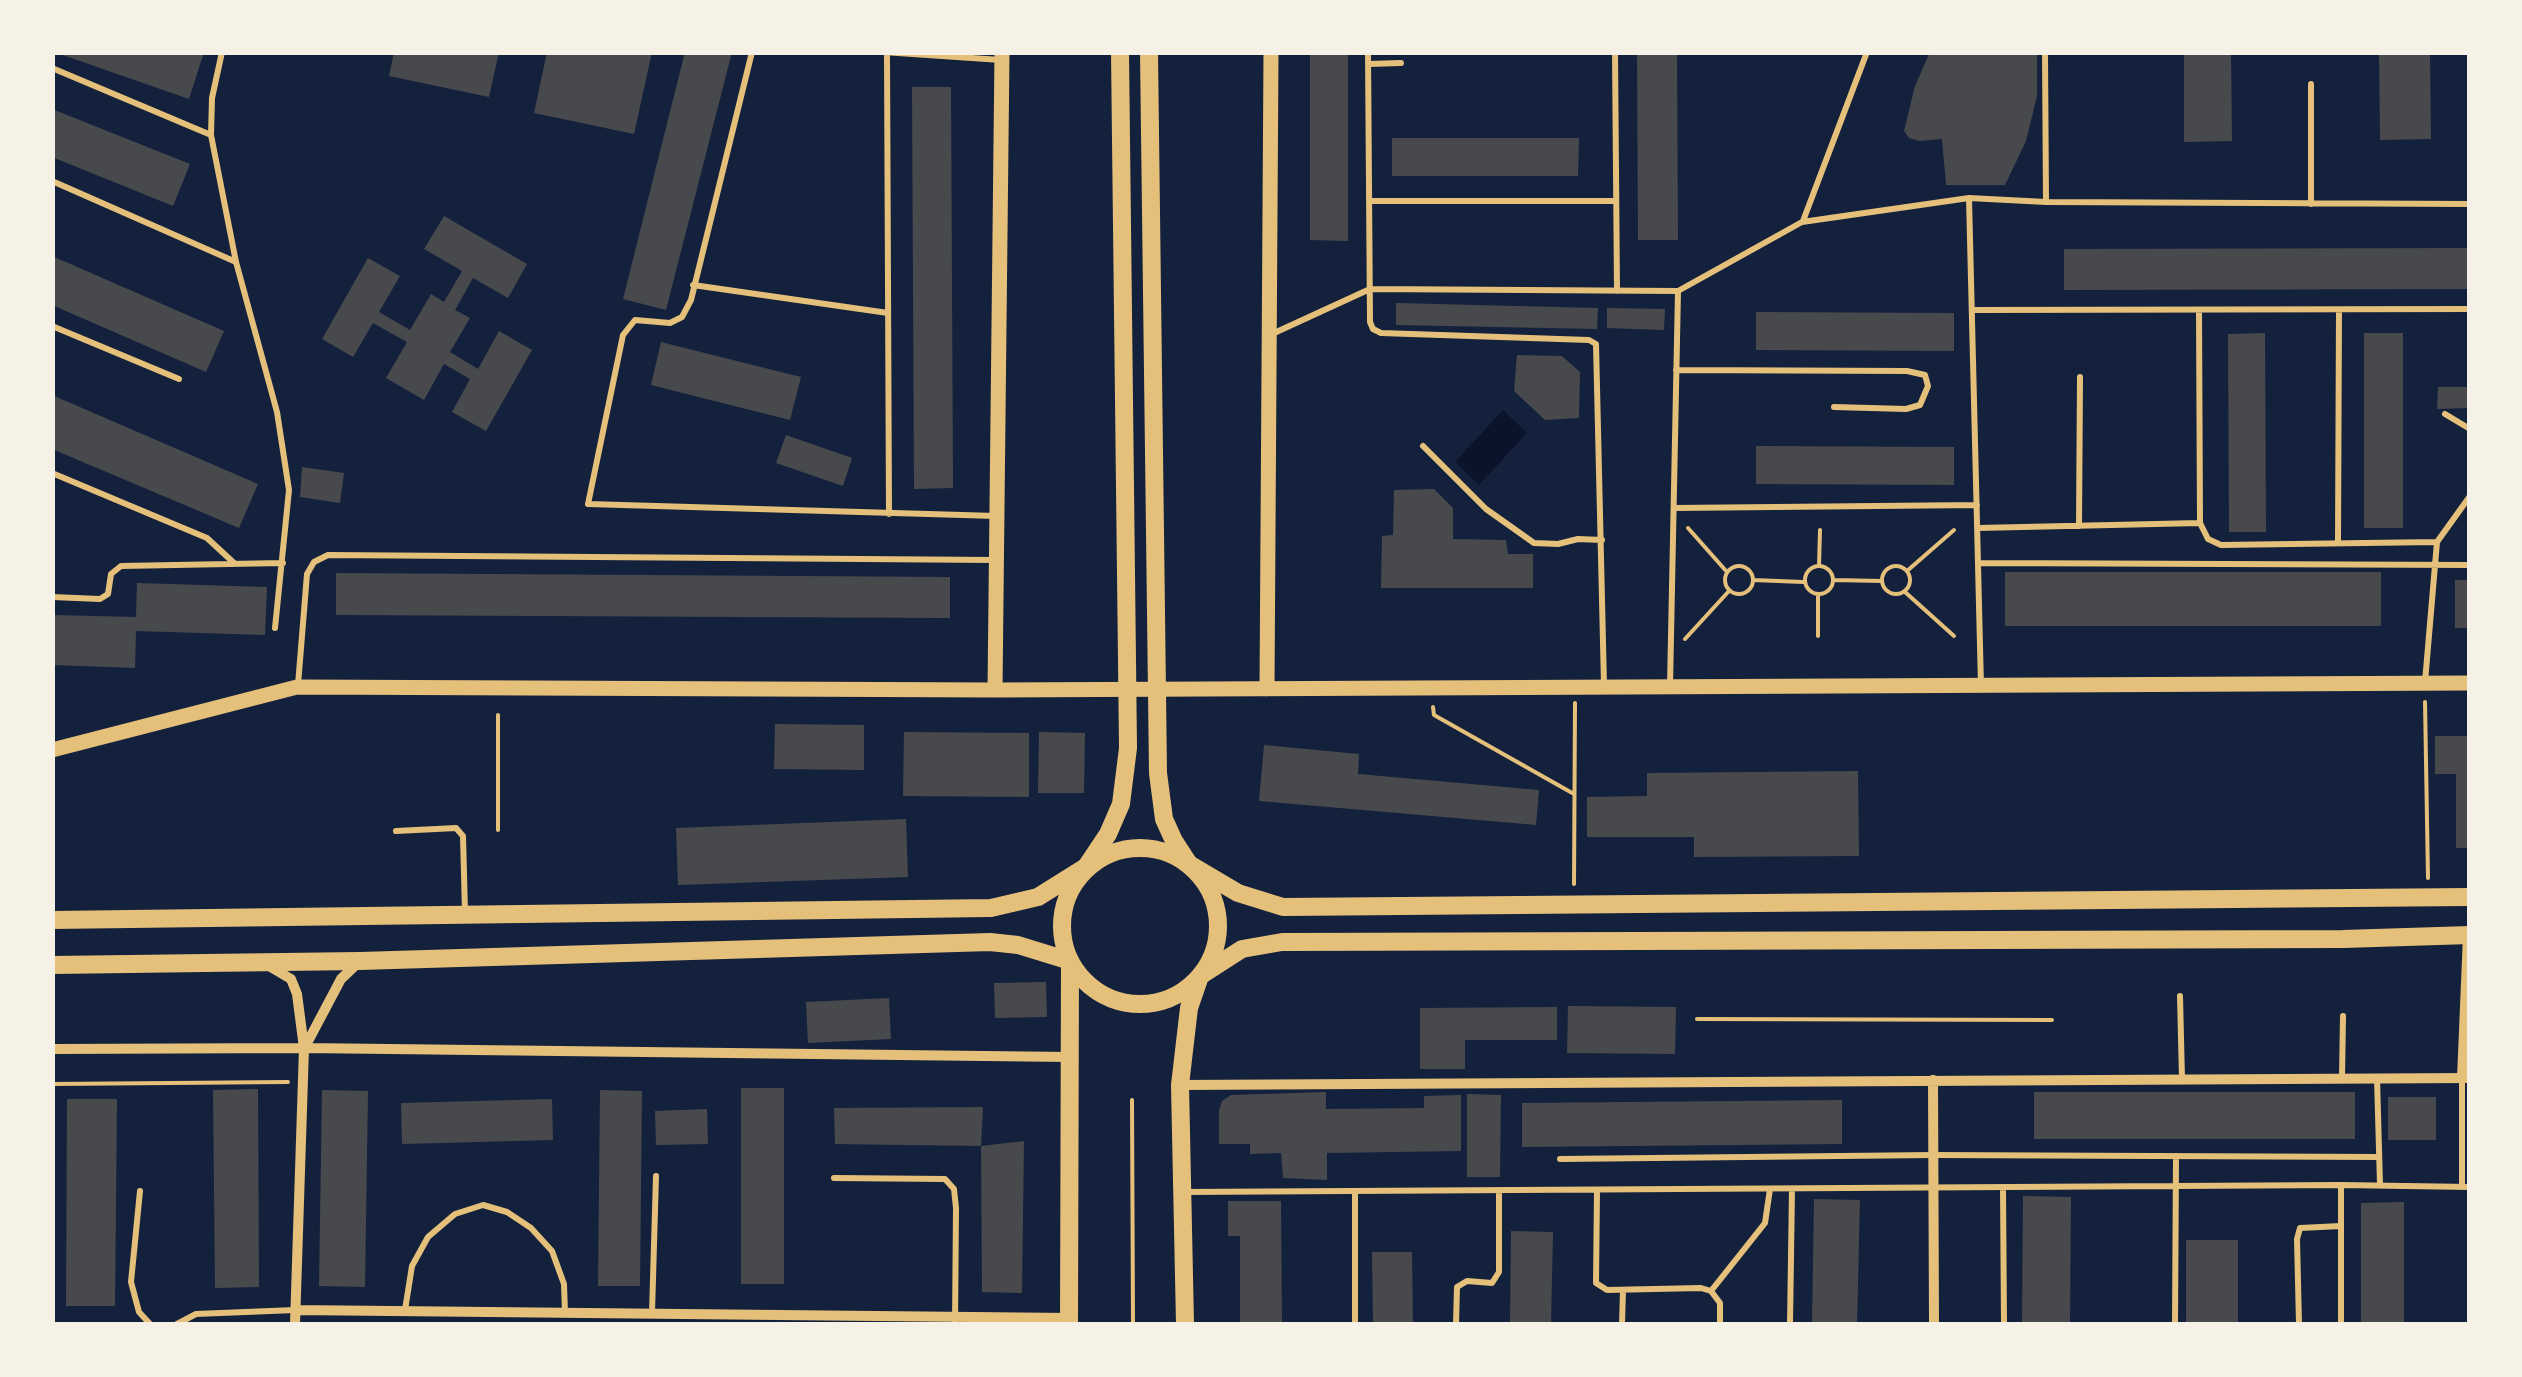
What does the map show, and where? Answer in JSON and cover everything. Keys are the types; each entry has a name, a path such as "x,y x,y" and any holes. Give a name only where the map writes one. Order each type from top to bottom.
{"main road":[{"path":"1120,52 1128,748 1121,804 1108,834 1070,888 1062,909 1061,931 1070,961 1083,980 1100,994 1120,1002 1164,1001 1242,949 1282,942 2305,940 2469,936"},
{"path":"1149,52 1158,773 1164,819 1174,842 1206,884 1216,907 1218,931 1189,1008 1180,1085 1185,1324"},
{"path":"52,920 991,908 1038,898 1110,853 1137,847 1164,850 1238,894 1283,907 2470,898"},
{"path":"52,965 360,961 990,942 1018,944 1070,961"},
{"path":"1069,1321 1070,961"}],"street":[{"path":"1267,689 1272,52"},
{"path":"995,690 1002,56"},
{"path":"52,750 298,687 1202,690 2470,683"},
{"path":"1180,1085 2466,1078 2469,936"},
{"path":"304,1048 342,979 360,961"},
{"path":"260,963 291,979 297,994 304,1048 295,1324"},
{"path":"52,1048 1068,1057"},
{"path":"1934,1080 1934,1324"},
{"path":"295,1310 1069,1321"}],"lane":[{"path":"222,52 212,98 211,135 236,262 278,412 289,490 274,628"},
{"path":"752,52 691,300 682,317 670,323 635,320 623,335 588,504 997,516"},
{"path":"1368,52 1373,329 1589,340 1596,344 1604,688"},
{"path":"1615,52 1616,291"},
{"path":"1802,222 1867,52"},
{"path":"2045,52 2046,202"},
{"path":"888,514 885,53 1002,56"},
{"path":"1368,64 1401,63"},
{"path":"52,68 211,135"},
{"path":"2311,84 2311,204"},
{"path":"52,181 236,262"},
{"path":"1270,334 1370,289 1678,292 1802,222 1969,198 2046,202 2470,204"},
{"path":"1969,198 1981,687"},
{"path":"1369,201 1616,201"},
{"path":"693,285 888,312"},
{"path":"1670,687 1678,292"},
{"path":"2338,543 2339,309"},
{"path":"1973,310 2470,309"},
{"path":"2199,310 2200,523 2208,539 2221,545 2437,542"},
{"path":"52,326 178,378"},
{"path":"1676,370 1907,371 1925,375 1928,386 1920,405 1834,407"},
{"path":"2079,526 2080,377"},
{"path":"2445,414 2470,429"},
{"path":"1423,446 1486,509 1534,543 1602,540"},
{"path":"52,474 207,538 234,564"},
{"path":"2425,683 2437,542 2470,496"},
{"path":"1674,508 1977,505"},
{"path":"1978,528 2200,523"},
{"path":"298,687 307,574 314,562 328,555 997,560"},
{"path":"1978,562 2470,565"},
{"path":"52,598 100,598 108,594 111,574 122,566 282,563"},
{"path":"396,831 456,828 464,836 465,914"},
{"path":"2180,996 2182,1079"},
{"path":"2342,1078 2343,1016"},
{"path":"2377,1078 2380,1185"},
{"path":"1182,1192 2466,1187 2466,1078"},
{"path":"1560,1159 1934,1155 2379,1157"},
{"path":"2175,1324 2176,1156"},
{"path":"652,1314 656,1176"},
{"path":"834,1178 945,1179 954,1189 956,1321"},
{"path":"2341,1324 2342,1185"},
{"path":"2003,1188 2004,1324"},
{"path":"1711,1291 1766,1223 1770,1189"},
{"path":"1790,1324 1792,1189"},
{"path":"1456,1324 1458,1287 1467,1281 1492,1282 1499,1272 1499,1190"},
{"path":"1597,1190 1596,1282 1607,1290 1711,1291 1720,1303 1720,1324"},
{"path":"140,1191 132,1282 138,1312 150,1324"},
{"path":"1355,1191 1355,1324"},
{"path":"405,1312 412,1266 428,1238 455,1214 483,1205 507,1212 552,1251 564,1284 564,1313"},
{"path":"2299,1324 2300,1228 2341,1226"},
{"path":"1622,1324 1623,1290"},
{"path":"177,1324 196,1314 295,1310"}],"path":[{"path":"1674,508 1727,572"},
{"path":"1819,566 1820,530"},
{"path":"1907,571 1954,530"},
{"path":"1735,566 1745,567 1753,574 1748,592 1738,595 1729,591 1725,582 1727,572 1735,566"},
{"path":"1819,566 1833,574 1833,580 1828,592 1818,595 1805,582 1808,572 1819,566"},
{"path":"1892,566 1907,571 1910,584 1905,592 1895,594 1886,590 1882,582 1884,572 1892,566"},
{"path":"1753,580 1805,582"},
{"path":"1833,580 1882,582"},
{"path":"1671,657 1729,591"},
{"path":"1905,592 1954,636"},
{"path":"1818,595 1818,636"},
{"path":"2425,683 2428,898"},
{"path":"1431,688 1434,715 1574,794"},
{"path":"1574,904 1576,688"},
{"path":"498,715 498,830"},
{"path":"1696,1019 2052,1020"},
{"path":"52,1084 303,1082"},
{"path":"1132,1100 1133,1324"}],"water":[{"path":"1503,410 1527,433 1479,485 1455,462"}],"building":[{"path":"54,52 204,52 189,99"},
{"path":"394,52 499,52 489,97 389,76"},
{"path":"547,52 652,52 634,134 534,113"},
{"path":"685,52 732,52 666,310 623,299"},
{"path":"1310,52 1348,52 1348,241 1310,240"},
{"path":"1637,52 1677,52 1678,240 1638,240"},
{"path":"1930,52 2037,52 2037,96 2026,141 2005,185 1946,185 1942,139 1919,141 1909,138 1904,131 1915,86"},
{"path":"2184,52 2231,52 2232,141 2184,142"},
{"path":"2379,52 2430,52 2431,139 2380,140"},
{"path":"912,87 951,87 953,488 914,489"},
{"path":"52,109 190,164 173,206 52,157"},
{"path":"1392,138 1579,138 1578,176 1392,176"},
{"path":"444,216 527,264 508,298 473,278 455,310 470,318 450,352 478,369 499,331 532,350 486,431 452,412 470,379 444,364 424,400 386,378 407,342 373,323 353,357 322,339 368,258 400,276 379,312 410,330 431,294 444,302 462,271 424,249"},
{"path":"2470,248 2470,289 2064,290 2064,249"},
{"path":"52,256 224,331 206,372 52,305"},
{"path":"1396,303 1598,308 1597,329 1396,325"},
{"path":"1607,308 1665,309 1664,330 1607,328"},
{"path":"1756,312 1954,313 1954,351 1756,350"},
{"path":"2265,333 2266,532 2229,532 2228,334"},
{"path":"2364,333 2403,333 2403,528 2364,528"},
{"path":"661,342 801,377 790,420 651,385"},
{"path":"1517,355 1562,356 1580,372 1579,418 1545,420 1514,391"},
{"path":"2438,387 2470,387 2470,408 2437,409"},
{"path":"52,395 258,484 239,528 52,449"},
{"path":"786,435 852,458 843,486 776,463"},
{"path":"1756,446 1954,447 1954,485 1756,484"},
{"path":"302,467 344,473 340,503 300,497"},
{"path":"1434,489 1453,508 1453,539 1506,540 1508,554 1533,554 1533,588 1381,588 1382,536 1393,535 1394,490"},
{"path":"2005,572 2381,572 2381,626 2005,626"},
{"path":"336,573 950,577 950,618 336,615"},
{"path":"2455,580 2470,580 2470,628 2455,628"},
{"path":"137,583 267,587 265,635 136,631 135,668 52,665 52,615 136,617"},
{"path":"775,724 864,725 864,770 774,769"},
{"path":"904,732 1029,733 1029,797 903,796"},
{"path":"1039,732 1085,733 1084,793 1038,793"},
{"path":"2435,736 2470,736 2470,848 2456,848 2456,774 2435,774"},
{"path":"1264,745 1359,754 1358,774 1539,790 1536,825 1259,801"},
{"path":"1858,771 1859,856 1694,857 1694,837 1587,837 1587,797 1647,796 1647,773"},
{"path":"906,819 908,877 678,885 676,828"},
{"path":"1046,982 1047,1017 995,1018 994,983"},
{"path":"889,998 891,1039 808,1043 806,1002"},
{"path":"1568,1006 1676,1007 1675,1054 1567,1053"},
{"path":"1557,1007 1557,1040 1465,1040 1465,1069 1420,1069 1420,1008"},
{"path":"741,1088 784,1088 784,1284 741,1284"},
{"path":"258,1089 259,1287 215,1288 213,1090"},
{"path":"322,1090 368,1091 365,1287 319,1286"},
{"path":"600,1090 642,1091 640,1286 598,1286"},
{"path":"1326,1092 1326,1109 1424,1108 1424,1096 1461,1095 1461,1151 1327,1153 1327,1180 1283,1178 1281,1153 1250,1154 1250,1144 1219,1144 1219,1110 1222,1101 1231,1095"},
{"path":"2034,1092 2355,1092 2355,1139 2034,1139"},
{"path":"1467,1094 1501,1095 1500,1177 1467,1177"},
{"path":"2388,1097 2436,1097 2436,1140 2388,1140"},
{"path":"67,1099 117,1099 115,1306 66,1306"},
{"path":"552,1099 553,1140 402,1144 401,1103"},
{"path":"1842,1100 1842,1144 1522,1147 1522,1103"},
{"path":"983,1107 981,1146 835,1144 834,1108"},
{"path":"707,1109 708,1144 656,1145 655,1111"},
{"path":"1024,1141 1022,1293 982,1292 981,1146"},
{"path":"2023,1196 2071,1197 2070,1324 2022,1324"},
{"path":"1814,1199 1860,1200 1857,1324 1812,1324"},
{"path":"1228,1201 1281,1201 1282,1324 1240,1324 1240,1236 1228,1236"},
{"path":"2404,1202 2404,1324 2361,1324 2361,1203"},
{"path":"1511,1231 1553,1232 1551,1324 1510,1324"},
{"path":"2186,1240 2238,1240 2238,1324 2186,1324"},
{"path":"1372,1252 1412,1252 1413,1324 1373,1324"}]}
